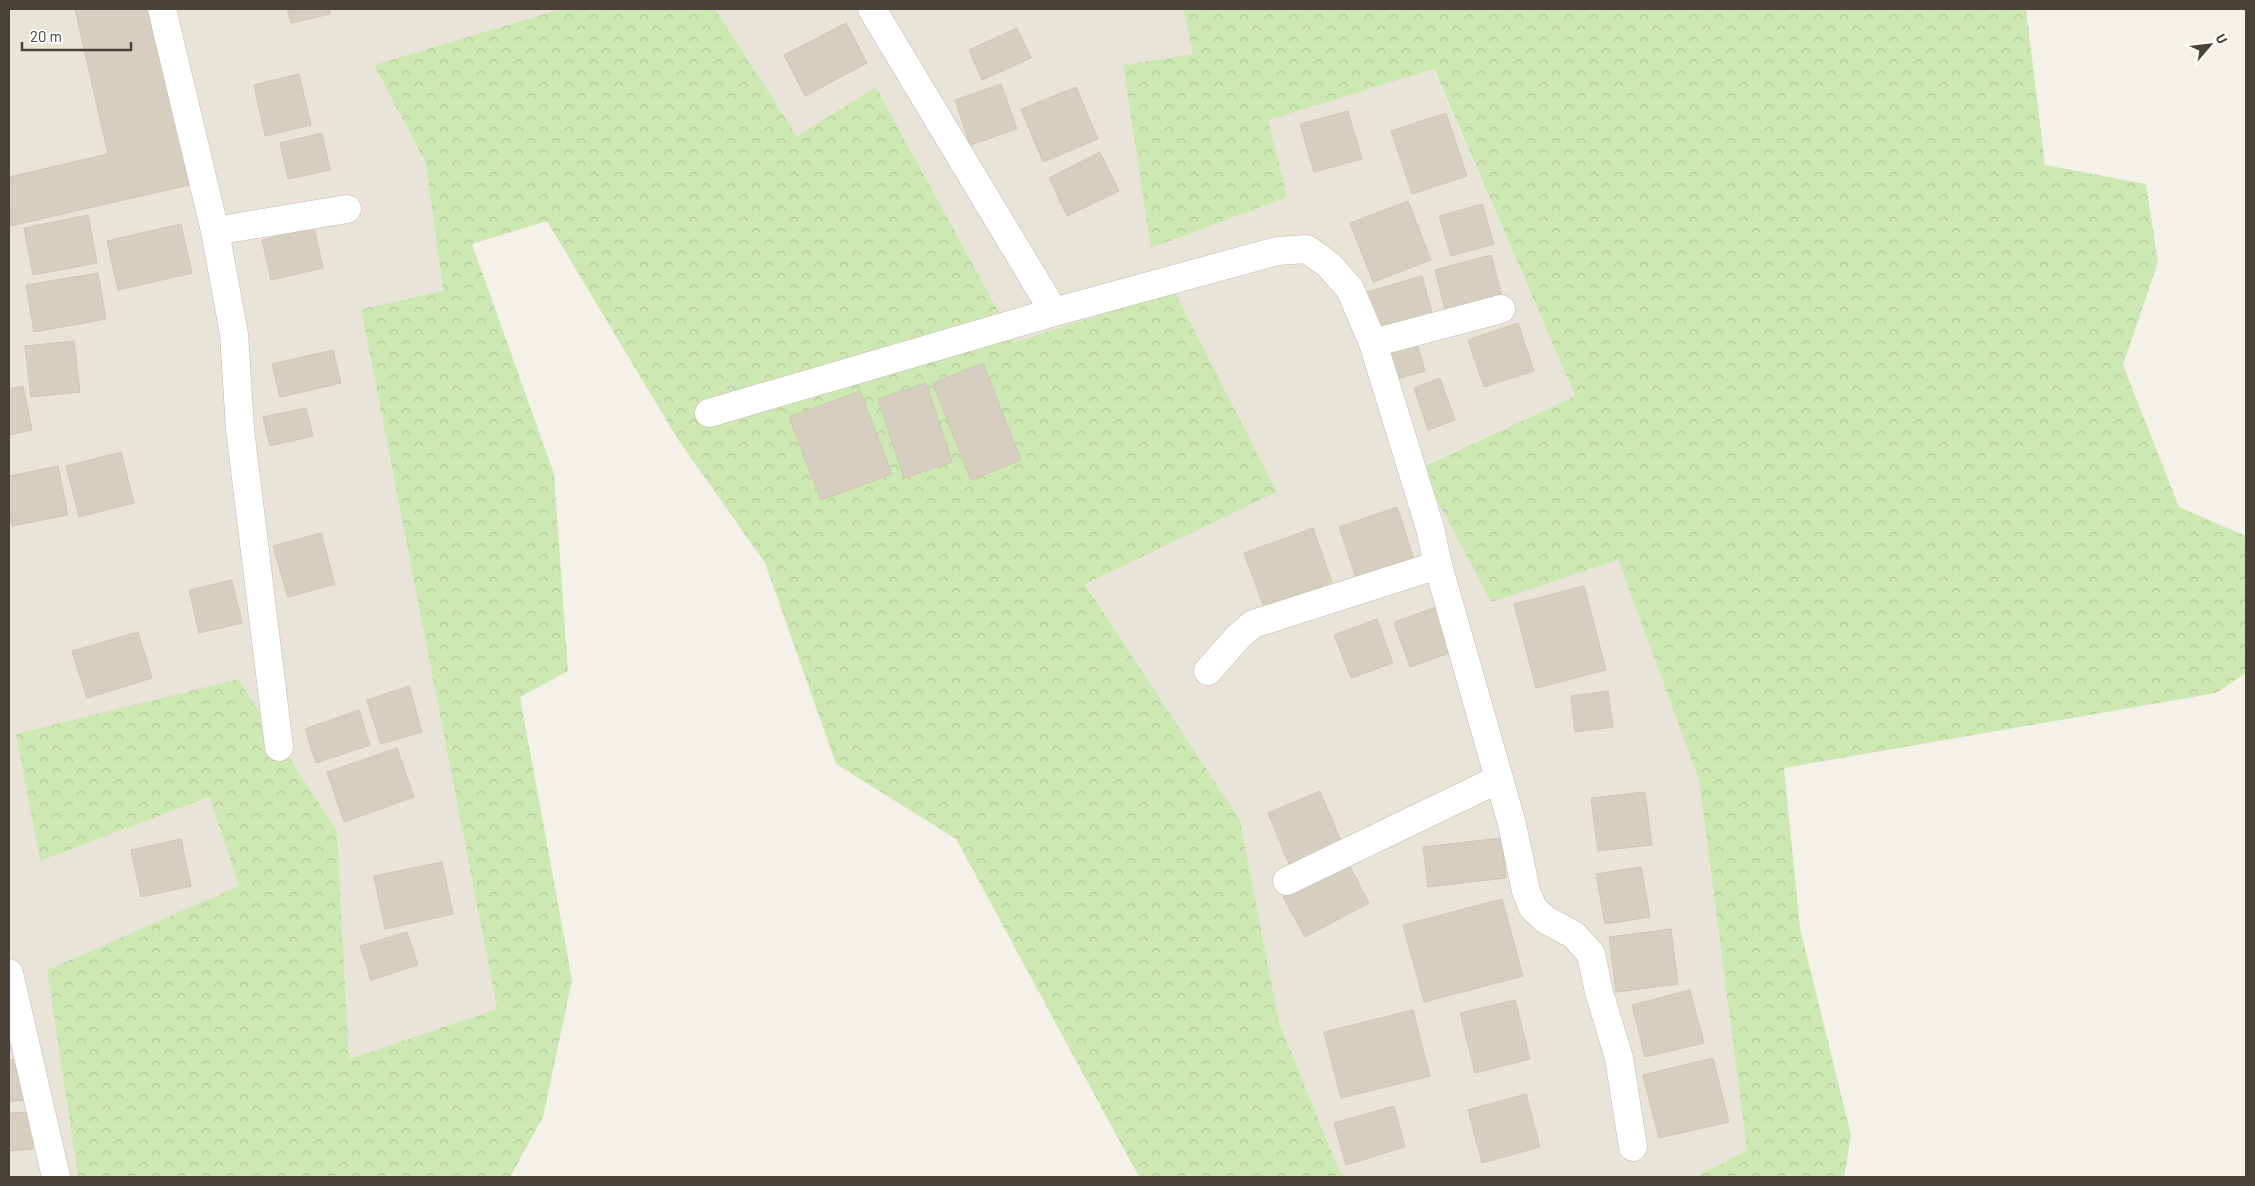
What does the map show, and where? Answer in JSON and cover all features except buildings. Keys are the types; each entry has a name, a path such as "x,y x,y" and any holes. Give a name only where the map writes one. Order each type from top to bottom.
{"street":[{"path":"162,9 215,231 234,334 240,429 279,747"},
{"path":"872,9 1054,312"},
{"path":"215,231 347,209"},
{"path":"710,413 1054,312 1277,251 1306,249 1329,265 1350,289 1373,343 1430,528 1438,566 1512,824 1526,891 1533,908 1546,920 1574,935 1591,954 1599,992 1619,1058 1633,1147"},
{"path":"1373,343 1501,309"},
{"path":"1208,672 1238,637 1253,624 1438,566"},
{"path":"1287,881 1499,779"},
{"path":"9,973 56,1177"}],"shaded area":[{"path":"9,9 560,9 374,65 426,164 443,292 361,309 497,1009 349,1059 337,831 16,734 40,861 209,797 239,887 47,970 78,1177 9,1177"},
{"path":"715,9 1183,9 1193,54 1123,65 1268,120 1433,69 1575,396 1420,467 1491,601 1618,560 1699,780 1747,1150 1696,1177 1346,1177 1339,1170 1279,1022 1240,820 1085,583 1277,492 1173,291 1015,342 876,87 797,136"}],"green space":[{"path":"560,9 715,9 797,136 876,87 1015,342 1174,291 1277,492 1085,584 1240,820 1279,1022 1339,1170 1346,1177 1139,1177 956,839 836,764 765,563 677,438 547,221 472,244 554,474 568,671 520,697 572,980 543,1117 510,1177 78,1177 47,970 239,886 209,797 40,861 16,734 238,679 337,831 349,1059 497,1009 361,309 443,291 426,164 374,65"},
{"path":"1183,9 2026,9 2045,165 2146,184 2158,262 2123,365 2179,507 2246,536 2246,673 2216,693 1784,768 1800,928 1851,1135 1844,1177 1696,1177 1747,1150 1699,780 1618,560 1491,602 1420,468 1575,396 1434,69 1268,120 1287,197 1151,248 1123,65 1193,54"}]}
